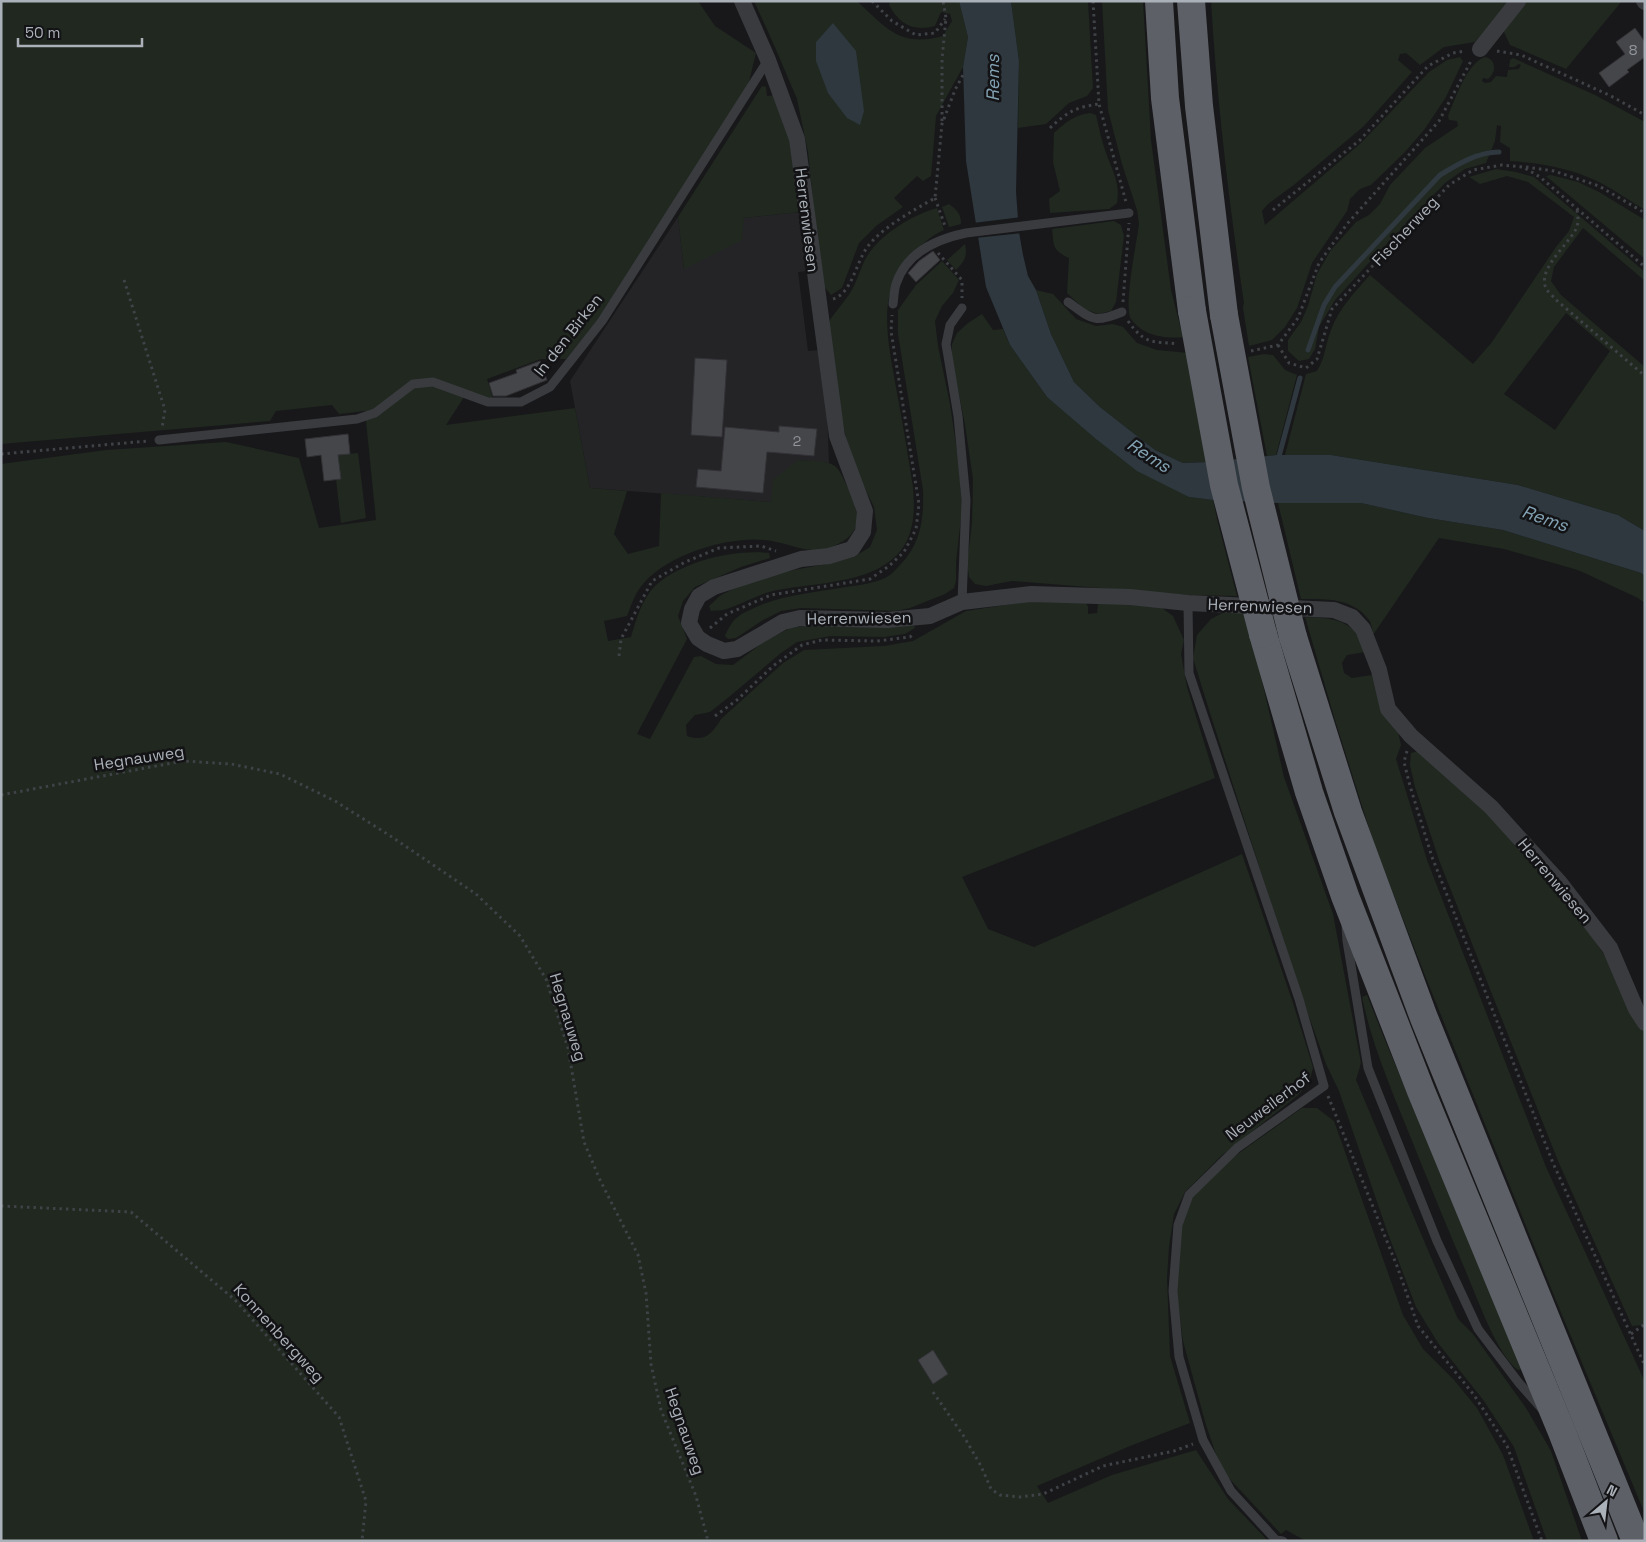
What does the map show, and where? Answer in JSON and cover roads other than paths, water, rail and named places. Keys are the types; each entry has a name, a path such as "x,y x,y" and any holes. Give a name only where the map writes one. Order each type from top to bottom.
{"highway":[{"path":"1159,1 1165,98 1192,311 1224,486 1309,792 1344,896 1421,1090 1562,1432 1604,1541"},
{"path":"1191,1 1199,106 1224,315 1256,488 1293,637 1348,812 1424,1018 1636,1541"}],"street":[{"name":"Herrenwiesen","path":"742,1 768,60 797,139 837,436 864,511 863,532 852,549 829,556 801,559 714,587 699,596 692,609 689,623 698,638 724,652 737,648 783,622 800,618 888,620 930,616 962,602 1031,594 1130,597 1188,603 1334,610 1352,617 1364,629 1378,670 1388,709 1410,736 1491,807 1560,883 1610,948 1636,1009 1645,1023"},
{"path":"1480,48 1518,1"}],"lane":[{"name":"In den Birken","path":"159,440 357,418 375,412 413,384 433,382 488,402 521,402 550,387 602,321 768,60"},
{"path":"893,304 896,284 907,263 929,244 949,236 1051,221 1129,213"},
{"path":"1068,302 1089,318 1105,320 1122,312"},
{"path":"962,308 950,325 946,344 958,416 966,500 962,602"},
{"name":"Neuweilerhof","path":"1188,603 1189,673 1300,999 1324,1086 1237,1148 1189,1195 1178,1225 1173,1291 1179,1357 1203,1440 1231,1491 1275,1539 1283,1541"},
{"path":"1344,896 1347,941 1368,1068 1437,1240 1478,1329 1518,1383 1562,1432"}],"water":[{"name":"Rems","path":"959,1 1011,1 1019,61 1016,192 1023,255 1028,276 1036,290 1051,334 1074,382 1100,407 1155,450 1183,463 1276,455 1331,455 1518,485 1618,515 1645,531 1645,576 1641,573 1503,530 1428,518 1361,503 1278,503 1189,497 1137,471 1096,439 1047,397 1010,345 986,287 966,161 963,67 968,37"},
{"path":"833,23 856,51 864,111 860,125 847,118 828,93 816,61 816,42"}],"waterway":[{"path":"1308,350 1324,305 1335,287 1440,175 1476,156 1499,152"},
{"path":"1278,460 1300,378"}]}
